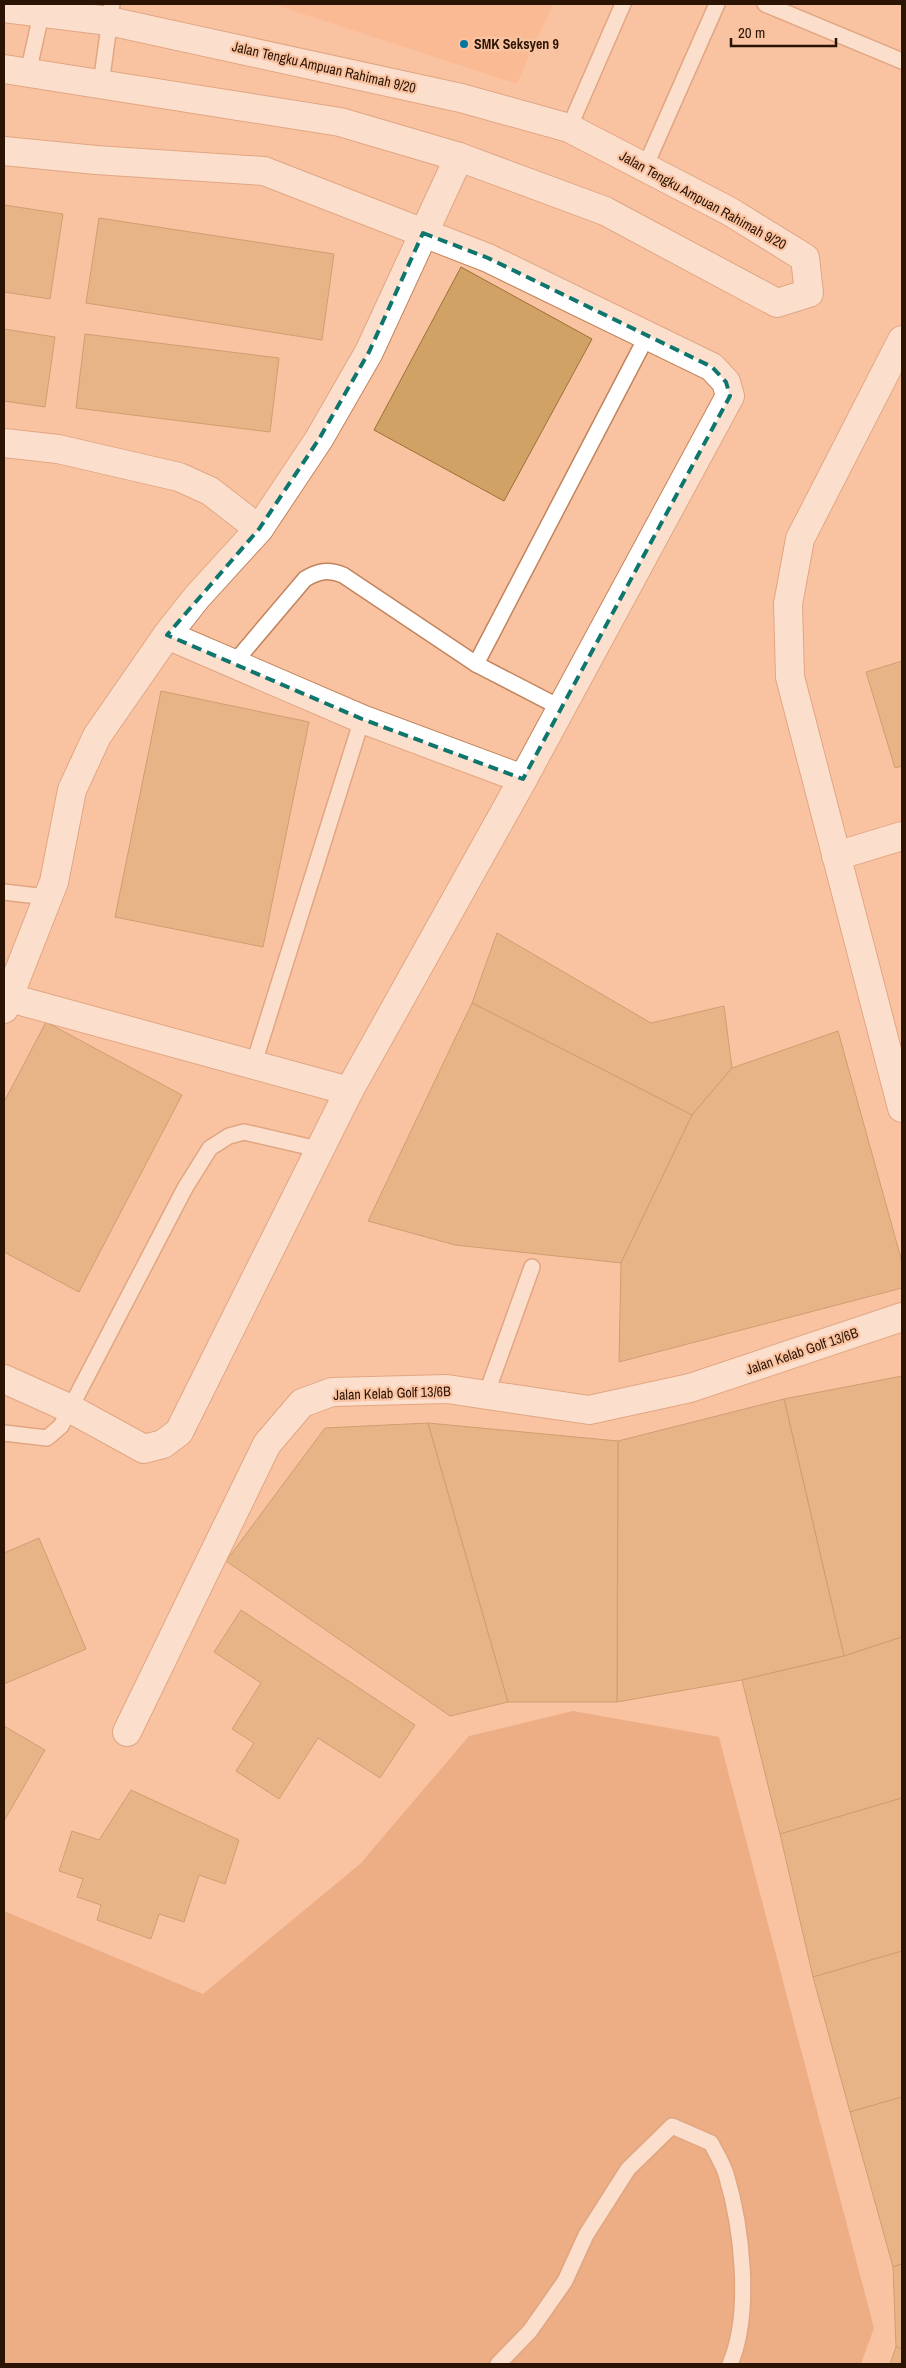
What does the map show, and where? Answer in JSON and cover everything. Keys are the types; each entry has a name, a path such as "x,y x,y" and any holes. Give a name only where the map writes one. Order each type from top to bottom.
{"street":[{"name":"Jalan Tengku Ampuan Rahimah 9/20","path":"4,8 111,12 451,96 569,128 729,211 805,258 809,293 778,303 605,211 460,158 340,122 16,71"},
{"path":"4,151 264,171 488,258 712,367 726,382 730,396 523,779 318,1149 179,1432 163,1444 144,1449 71,1409 4,1379"},
{"path":"349,1091 254,1063 7,1004 46,898 54,882 72,790 97,736 167,635 197,597 259,528 319,439 369,352 423,233 460,158"},
{"path":"902,340 894,378 800,539 788,604 790,677 902,1108"},
{"path":"4,443 58,449 179,477 210,491 259,528"},
{"path":"167,635 362,719 523,779"},
{"path":"836,856 902,836"},
{"name":"Jalan Kelab Golf 13/6B","path":"127,1732 267,1444 302,1403 332,1392 447,1389 589,1410 690,1388 902,1317"}],"lane":[{"path":"569,128 623,4"},
{"path":"645,167 717,4"},
{"path":"765,4 902,61"},
{"path":"16,71 43,8"},
{"path":"101,84 111,12"},
{"path":"476,664 647,336"},
{"path":"233,664 304,580 317,572 332,571 343,575 476,664 561,708"},
{"path":"254,1063 362,719"},
{"path":"4,892 46,898"},
{"path":"4,1433 47,1438 61,1426 185,1188 210,1148 229,1136 244,1132 318,1149"},
{"path":"486,1395 532,1267"},
{"path":"498,2364 530,2331 565,2281 586,2235 628,2169 672,2126 712,2143 726,2172 739,2226 742,2284 740,2334 730,2364"}],"highlighted area":[{"path":"423,233 488,258 712,367 726,382 730,396 523,779 362,719 167,635 259,529 319,439 369,352"}],"shaded area":[{"name":"SMK Seksyen 9","path":"272,4 553,4 517,84"},
{"path":"573,1711 719,1737 874,2328 861,2364 4,2364 4,1911 203,1994 360,1864 469,1736"}],"building":[{"path":"4,205 63,214 50,299 4,292"},
{"path":"99,218 334,254 322,340 86,303"},
{"path":"461,267 592,339 504,501 374,430"},
{"path":"4,329 55,337 45,407 4,401"},
{"path":"85,334 279,358 270,432 76,408"},
{"path":"902,661 902,766 895,768 866,672"},
{"path":"161,691 309,722 263,947 115,917"},
{"path":"497,933 651,1023 724,1006 732,1068 692,1115 472,1003"},
{"path":"472,1003 692,1115 621,1263 455,1245 368,1221"},
{"path":"46,1022 182,1095 79,1292 4,1252 4,1102"},
{"path":"838,1031 902,1262 902,1288 619,1362 621,1263 692,1115 732,1068"},
{"path":"902,1376 902,1637 844,1656 784,1399"},
{"path":"784,1399 844,1656 742,1680 617,1702 618,1441"},
{"path":"428,1423 508,1702 450,1716 226,1561 325,1428"},
{"path":"428,1423 618,1441 617,1702 508,1702"},
{"path":"39,1538 86,1649 4,1684 4,1553"},
{"path":"241,1610 415,1725 380,1778 318,1738 279,1799 236,1771 254,1743 232,1729 261,1683 214,1652"},
{"path":"902,1637 902,1798 780,1834 742,1680 844,1656"},
{"path":"4,1726 45,1750 4,1821"},
{"path":"131,1790 239,1840 225,1884 199,1875 184,1922 159,1914 151,1939 97,1920 101,1905 77,1897 83,1879 59,1871 72,1831 99,1840"},
{"path":"902,1798 902,1951 813,1977 780,1834"},
{"path":"902,1951 902,2097 850,2112 813,1977"},
{"path":"902,2097 902,2264 893,2267 850,2112"},
{"path":"902,2264 902,2349 896,2347 893,2267"},
{"path":"896,2347 902,2349 902,2364 890,2364"}],"place":[{"name":"SMK Seksyen 9","path":"464,44"}]}
